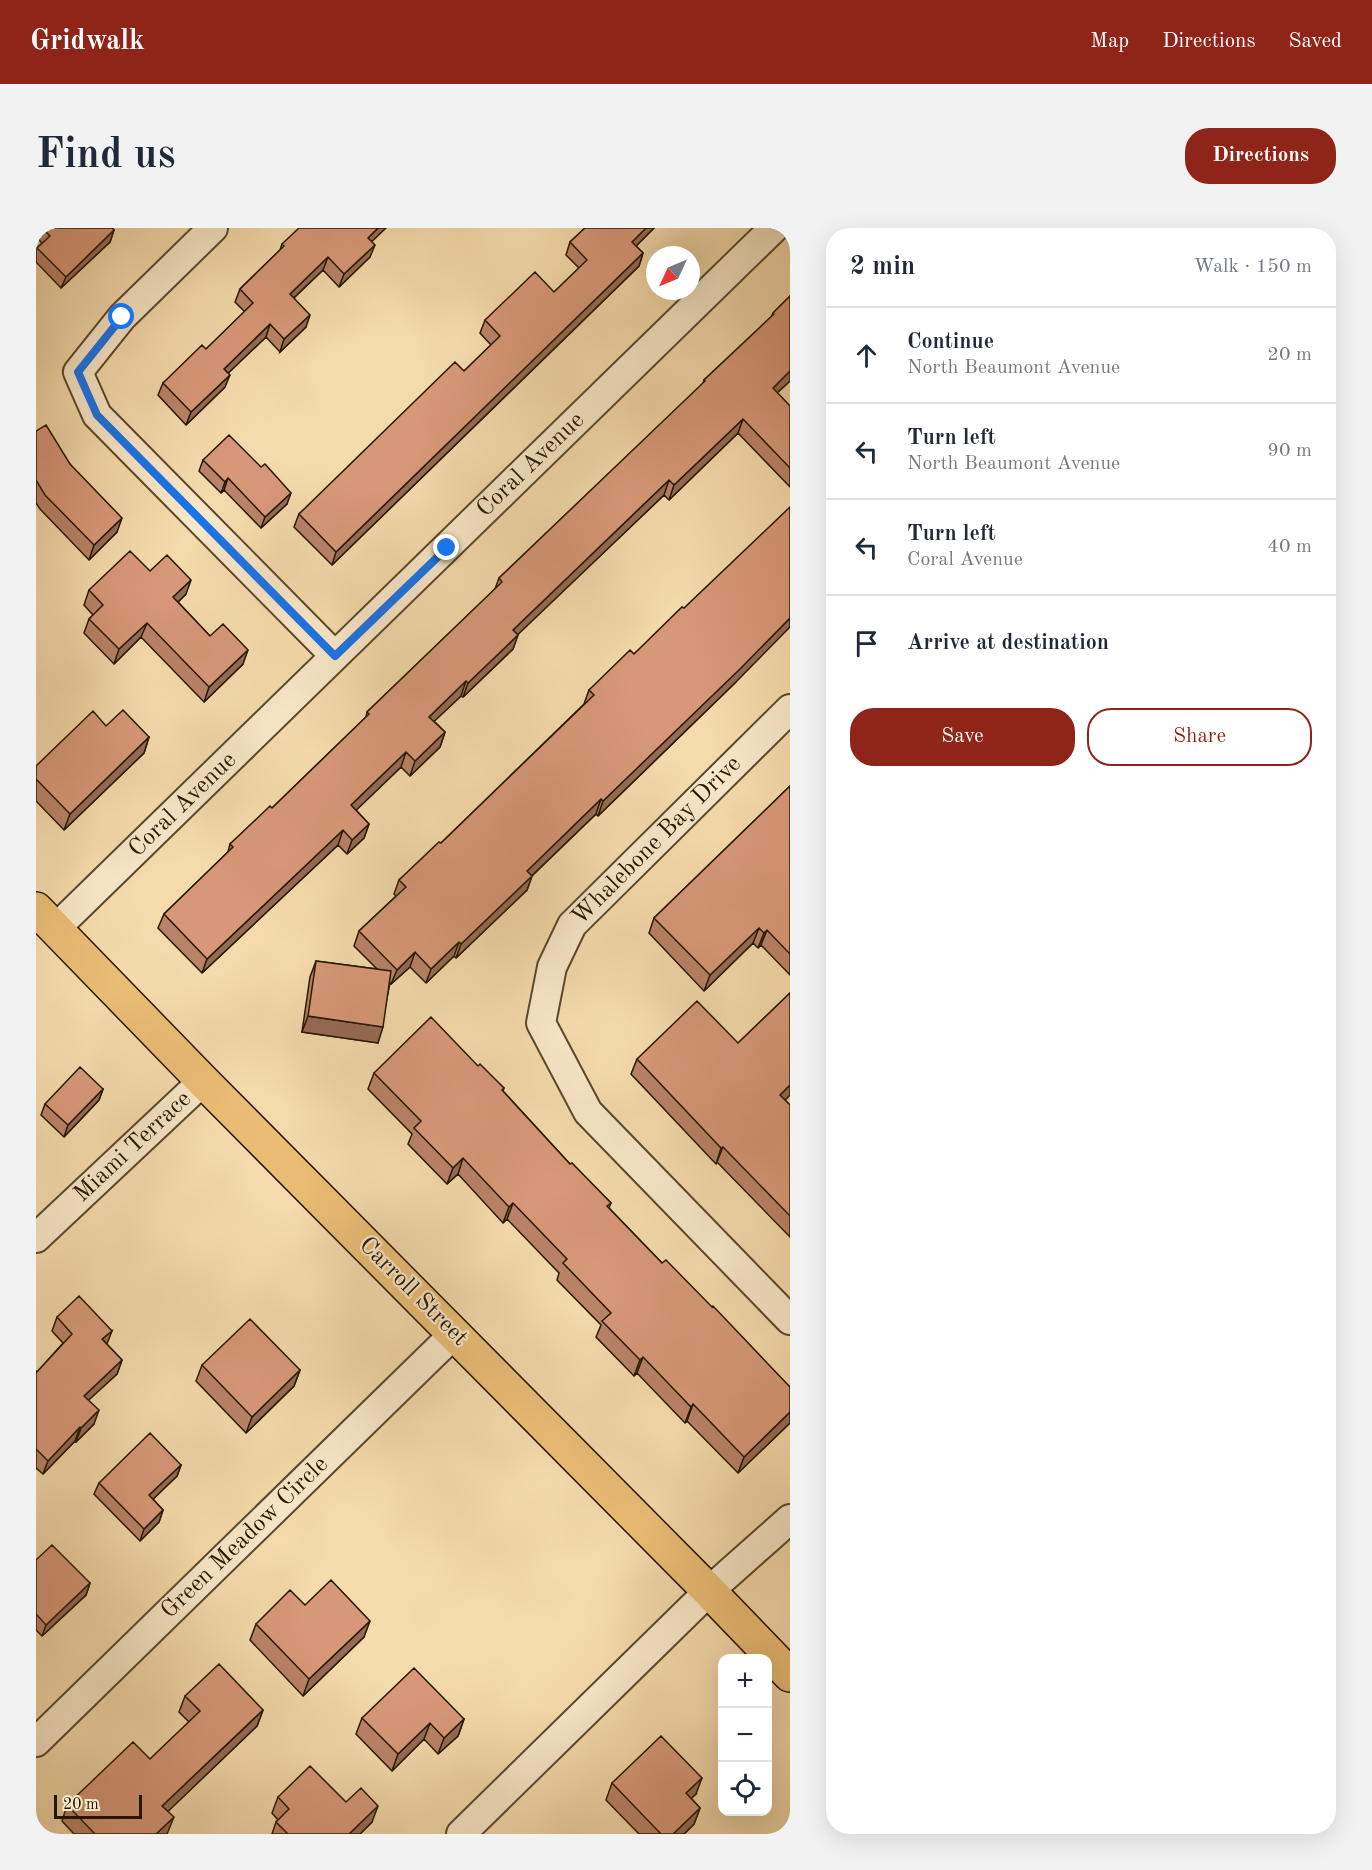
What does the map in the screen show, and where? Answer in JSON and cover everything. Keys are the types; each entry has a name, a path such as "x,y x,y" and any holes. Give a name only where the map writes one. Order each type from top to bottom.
{"main road":[{"name":"Carroll Street","path":"46,919 790,1676"}],"street":[{"path":"213,228 122,317 78,372 97,415 335,656"},
{"name":"Coral Avenue","path":"46,919 335,656 774,228"},
{"name":"Whalebone Bay Drive","path":"790,709 572,925 552,967 541,1023 588,1112 790,1320"},
{"name":"Miami Terrace","path":"36,1238 203,1081"},
{"name":"Green Meadow Circle","path":"36,1742 454,1334"},
{"path":"461,1834 709,1592 790,1519"}],"building":[{"path":"42,228 112,228 114,230 66,277 37,248 50,236"},
{"path":"299,228 378,228 368,238 375,245 344,274 328,257 290,294 310,315 284,339 270,324 224,369 230,375 191,412 163,383 202,345 206,349 253,303 240,289"},
{"path":"585,228 646,228 632,242 643,253 336,552 299,514 455,362 464,371 500,336 485,320 535,272 554,292 587,260 570,242"},
{"path":"790,296 790,371 773,388 790,406 790,468 743,419 674,485 669,480 513,630 518,635 429,717 445,732 415,761 406,752 351,805 369,824 352,840 343,830 207,959 164,914 233,847 230,844 270,806 272,808 369,714 367,712 502,582 499,578 705,381"},
{"path":"46,425 70,464 122,518 94,545 45,495 36,480 36,431"},
{"path":"229,435 261,467 265,464 291,493 265,517 228,478 225,482 203,460"},
{"path":"790,507 790,618 603,801 601,799 527,871 532,876 461,944 459,942 431,969 415,952 397,970 359,931 406,887 399,880 439,842 441,843 594,695 589,690 630,650 634,654"},
{"path":"130,551 150,571 167,555 191,580 173,597 210,636 223,624 248,650 209,687 147,623 119,649 89,619 103,605 89,590"},
{"path":"123,710 149,737 70,814 36,779 36,766 93,711 106,726"},
{"path":"790,786 790,954 767,930 764,933 759,928 710,975 654,918"},
{"path":"316,961 391,971 383,1027 308,1016"},
{"path":"790,993 790,1085 780,1095 790,1105 790,1216 723,1147 721,1148 637,1059 697,1001 738,1043"},
{"path":"431,1017 478,1066 480,1064 504,1088 502,1090 570,1164 572,1163 611,1203 607,1206 662,1263 666,1260 790,1387 790,1412 744,1457 693,1404 691,1407 643,1357 640,1360 602,1321 611,1313 563,1263 567,1259 513,1203 509,1207 463,1158 453,1168 414,1128 421,1121 374,1073"},
{"path":"80,1067 103,1089 68,1125 45,1104"},
{"path":"79,1296 112,1331 102,1339 122,1360 84,1396 99,1410 48,1461 36,1449 36,1371 72,1334 57,1317"},
{"path":"250,1319 300,1370 252,1417 202,1365"},
{"path":"150,1433 181,1465 149,1495 163,1510 144,1529 99,1483"},
{"path":"52,1545 90,1583 46,1625 36,1614 36,1560"},
{"path":"331,1580 370,1621 309,1679 256,1624 290,1590 305,1605"},
{"path":"219,1664 263,1710 162,1806 174,1817 156,1834 95,1834 67,1805 133,1742 150,1759 200,1711 185,1696"},
{"path":"414,1668 464,1719 444,1738 430,1723 398,1754 362,1718"},
{"path":"661,1736 702,1778 686,1793 700,1808 673,1834 661,1834 612,1783"},
{"path":"310,1766 346,1802 361,1788 378,1806 349,1834 288,1834 276,1822 289,1809 278,1797"}],"route":[{"path":"122,317 78,372 97,415 335,656 447,548"}]}
